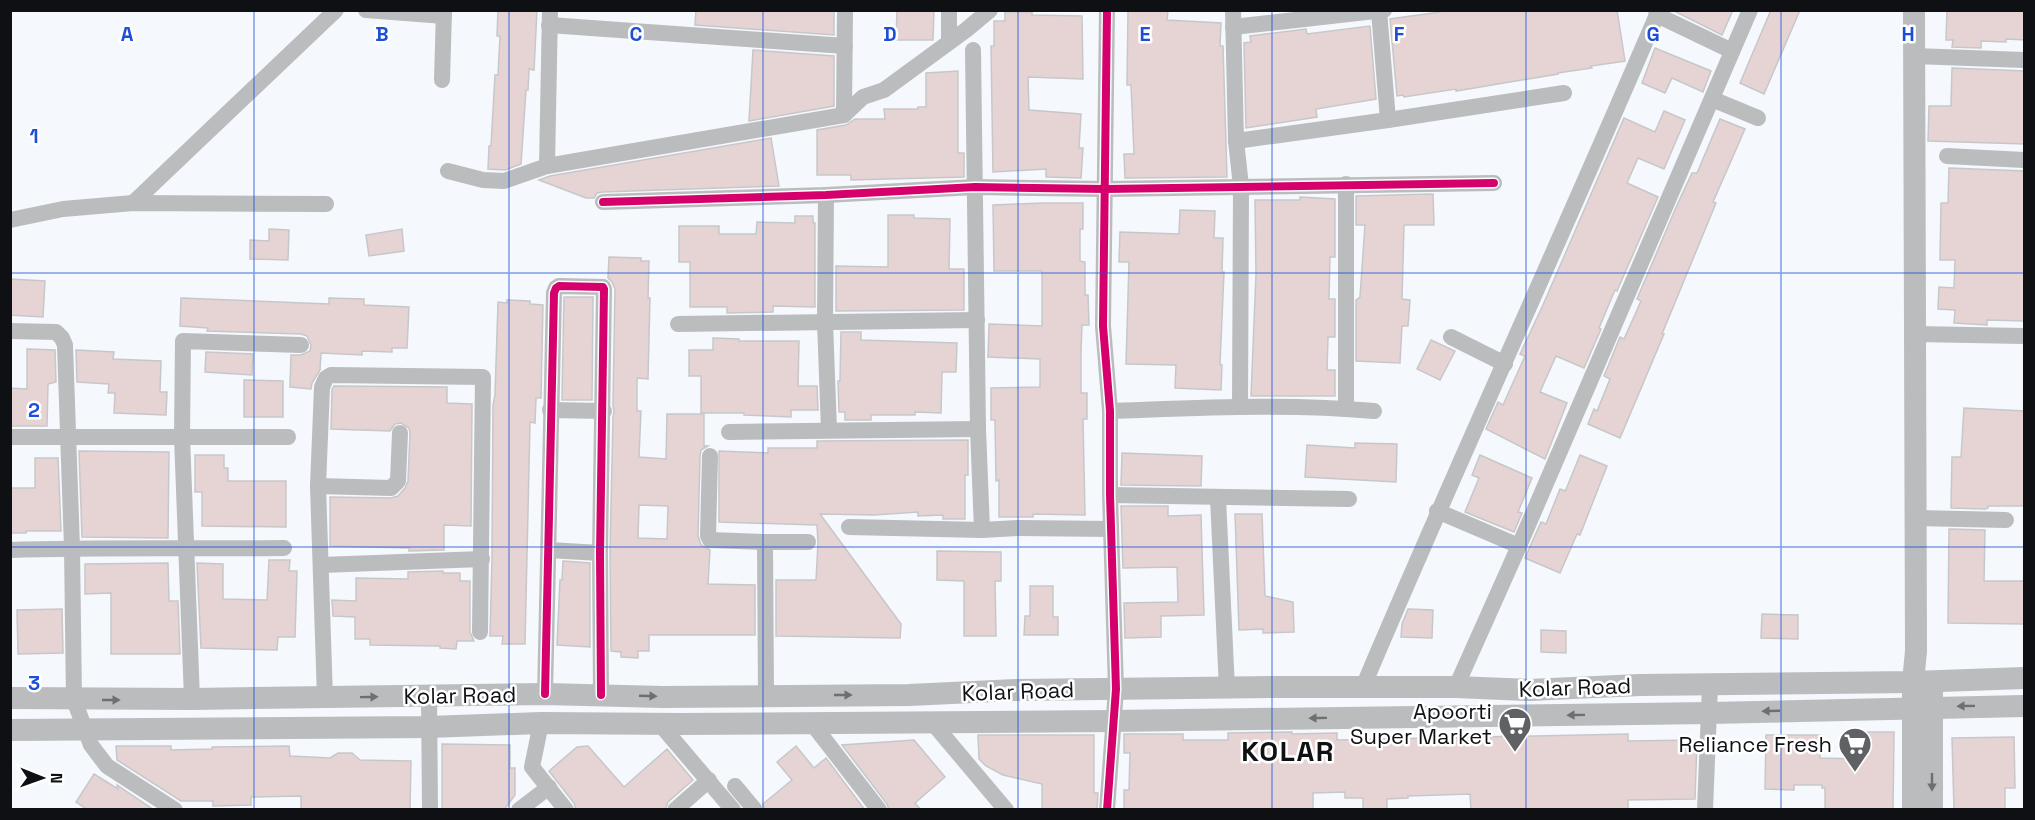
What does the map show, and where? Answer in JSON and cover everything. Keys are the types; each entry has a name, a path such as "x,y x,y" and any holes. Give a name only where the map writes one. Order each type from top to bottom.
{"main road":[{"path":"1913,810 1922,707 1922,682 1916,651 1914,10"},
{"name":"Kolar Road","path":"10,698 74,700 545,694 663,697 909,695 1016,690 1363,687 1530,690 1640,685 1922,682 2025,678"},
{"name":"Kolar Road","path":"10,730 429,727 541,723 1112,721 1709,713 2025,706"},
{"path":"1922,707 1932,810"}],"street":[{"path":"134,203 336,10"},
{"path":"366,10 444,14 442,80"},
{"path":"844,115 845,10"},
{"path":"949,10 949,42"},
{"path":"447,171 483,180 504,181 547,165 844,115 863,97 884,90 990,10"},
{"path":"1107,10 1103,326 1110,411 1110,495 1116,689 1107,810"},
{"path":"1456,687 1750,10"},
{"path":"1240,407 1241,186 1236,141 1233,19 1382,11 1388,120"},
{"path":"1363,687 1437,511 1505,364 1657,12 1732,51"},
{"path":"547,165 550,18 845,46"},
{"path":"973,50 978,429 982,530"},
{"path":"1914,56 2025,60"},
{"path":"1236,141 1564,93"},
{"path":"1713,99 1758,118"},
{"path":"1947,156 2025,160"},
{"path":"603,202 826,195 975,186 1106,189 1494,183"},
{"path":"1346,184 1346,409"},
{"path":"826,195 825,322 829,430"},
{"path":"10,220 63,209 134,203 326,204"},
{"path":"545,694 554,292 559,286 604,288 604,411 600,553 601,695"},
{"path":"678,324 977,320"},
{"path":"10,331 56,332 65,345 72,548 74,700 91,745 107,766 175,810"},
{"path":"1915,334 2025,336"},
{"path":"1451,337 1505,364"},
{"path":"192,699 182,437 183,341 301,345"},
{"path":"325,698 318,486 322,387 326,378 331,375 483,377 480,632"},
{"path":"1110,411 1240,407 1374,411"},
{"path":"550,411 604,411"},
{"path":"729,432 978,429"},
{"path":"318,486 391,488 396,485 400,433"},
{"path":"10,437 288,437"},
{"path":"710,456 708,536 710,540 808,542"},
{"path":"1110,495 1349,499"},
{"path":"1218,498 1227,689"},
{"path":"1437,511 1519,546"},
{"path":"1916,518 2006,520"},
{"path":"849,527 982,530 1111,529"},
{"path":"765,542 766,695"},
{"path":"10,550 284,548"},
{"path":"549,550 600,553"},
{"path":"321,565 482,560"},
{"path":"1705,810 1710,685"},
{"path":"429,696 430,810"},
{"path":"811,722 879,810"},
{"path":"932,722 1006,810"},
{"path":"541,723 532,767 566,810"},
{"path":"660,724 734,810"},
{"path":"675,810 709,780"},
{"path":"735,786 755,810"},
{"path":"519,810 549,787"}],"building":[{"path":"498,10 537,10 534,70 529,69 528,90 526,90 521,164 505,170 488,169 495,75 498,75 500,36 497,36"},
{"path":"696,10 834,10 834,35 695,25"},
{"path":"897,10 934,10 933,40 896,40"},
{"path":"1128,10 1168,10 1167,20 1221,23 1220,46 1223,46 1227,177 1125,178 1124,154 1134,154 1131,85 1127,85"},
{"path":"1440,10 1617,10 1625,61 1456,91 1456,89 1404,97 1403,95 1397,96 1390,19 1440,12"},
{"path":"1672,10 1733,10 1722,35"},
{"path":"1771,10 1800,10 1764,94 1740,83"},
{"path":"1947,10 2025,10 2025,40 1981,41 1981,48 1952,47 1953,40 1946,40"},
{"path":"1005,12 1082,16 1083,79 1028,77 1029,110 1081,114 1079,148 1083,148 1081,178 1046,177 1046,169 993,172 991,46 994,46 994,21 1005,21"},
{"path":"1370,26 1376,99 1316,109 1317,117 1246,128 1244,43 1251,42 1250,36 1306,29 1307,34"},
{"path":"1655,48 1711,71 1703,92 1672,78 1665,93 1642,83"},
{"path":"753,50 834,56 834,106 749,121"},
{"path":"1952,68 2025,71 2025,144 1928,141 1929,106 1951,106"},
{"path":"958,71 958,153 964,153 964,177 851,180 851,175 817,175 817,130 846,125 855,119 885,119 884,109 926,107 926,73"},
{"path":"1664,111 1685,120 1664,169 1638,158 1627,183 1658,197 1617,291 1615,290 1584,368 1556,356 1540,392 1567,403 1545,459 1486,429 1498,402 1503,405 1525,356 1520,354 1624,118 1655,132"},
{"path":"1720,119 1745,129 1713,202 1716,203 1620,438 1588,424 1594,409 1597,411 1610,379 1604,376 1620,337 1624,339 1641,301 1637,299 1677,205 1692,173 1697,173"},
{"path":"771,138 779,186 603,192 597,193 594,198 586,198 539,180 550,176"},
{"path":"1949,168 2025,171 2025,321 1987,320 1987,325 1954,323 1955,310 1938,309 1939,287 1954,288 1955,260 1940,260 1941,203 1948,203"},
{"path":"1433,194 1434,225 1404,225 1402,299 1410,300 1408,326 1402,326 1400,363 1356,361 1356,300 1360,297 1365,225 1356,225 1356,196"},
{"path":"1300,197 1335,199 1335,257 1330,257 1329,299 1335,299 1335,337 1328,337 1327,370 1335,370 1335,396 1251,396 1256,274 1255,200 1300,200"},
{"path":"1083,203 1080,261 1085,262 1085,295 1088,295 1089,325 1082,325 1081,352 1081,393 1087,393 1087,419 1083,419 1085,515 1033,514 1033,517 999,517 999,480 996,481 995,420 991,420 991,388 1040,387 1040,359 988,357 989,324 1042,326 1042,271 994,271 993,205"},
{"path":"1180,210 1215,211 1214,238 1223,238 1221,390 1175,388 1176,365 1126,364 1129,262 1119,262 1120,232 1179,234"},
{"path":"888,215 950,219 949,269 964,269 964,310 836,311 836,266 888,267"},
{"path":"795,216 813,216 813,223 815,223 815,307 773,306 773,312 727,313 727,307 690,307 690,262 679,262 679,226 719,226 719,234 756,234 757,222 795,223"},
{"path":"269,229 289,230 288,260 250,259 250,240 269,241"},
{"path":"402,229 404,251 369,256 366,235"},
{"path":"609,257 641,258 641,261 649,261 648,379 637,378 637,411 641,411 639,457 666,459 667,414 704,414 704,446 708,446 701,450 700,456 698,536 701,545 710,550 708,584 755,585 755,635 649,635 649,651 638,651 638,658 621,657 621,652 611,651 610,553 615,289 608,278","holes":["639,505 668,506 667,539 638,538"]},
{"path":"10,279 45,281 43,317 10,315"},
{"path":"564,297 593,297 592,400 562,400"},
{"path":"181,298 329,304 329,298 364,299 364,305 409,307 407,348 392,348 392,352 362,351 362,355 321,353 320,370 311,389 290,387 291,355 301,355 310,351 311,345 307,336 207,331 208,328 180,326"},
{"path":"507,300 530,301 530,304 543,305 541,398 536,398 535,423 530,422 525,644 502,644 503,636 490,636 493,405 498,302 507,303"},
{"path":"841,332 861,332 861,340 957,343 956,372 942,372 941,413 871,415 871,420 845,420 845,412 839,412"},
{"path":"713,338 739,339 739,341 799,341 798,386 817,386 818,410 791,410 791,417 744,415 744,413 701,413 701,376 689,376 689,350 713,350"},
{"path":"1431,340 1455,351 1440,380 1417,369"},
{"path":"27,349 55,350 56,382 48,384 47,426 10,426 10,388 27,389"},
{"path":"76,350 114,352 113,359 161,361 160,392 167,392 166,415 114,413 115,393 108,393 109,384 77,382"},
{"path":"206,352 253,354 252,375 205,372"},
{"path":"244,380 283,381 283,417 244,417"},
{"path":"334,386 447,387 447,403 472,404 471,526 444,525 444,550 409,551 409,548 330,546 330,497 391,498 398,496 408,481 410,433 409,428 401,423 395,424 390,431 331,429"},
{"path":"1964,408 2025,411 2025,506 1988,506 1985,509 1951,508 1952,457 1961,457"},
{"path":"968,440 965,519 943,519 943,515 918,516 918,512 874,515 820,514 901,624 900,638 776,636 776,580 816,580 817,525 719,522 719,451 768,453 768,448 817,448 817,441"},
{"path":"1355,443 1397,444 1396,482 1305,477 1307,445 1355,448"},
{"path":"79,451 169,452 168,538 82,537"},
{"path":"1122,453 1202,456 1201,486 1121,485"},
{"path":"195,455 224,455 224,468 228,468 228,481 286,481 286,527 202,526 202,492 195,492"},
{"path":"1480,455 1532,478 1518,512 1522,513 1514,532 1465,512 1479,478 1472,475"},
{"path":"1580,455 1607,466 1580,535 1577,534 1560,573 1525,558 1541,522 1546,524 1560,489 1565,491"},
{"path":"35,458 58,458 61,531 10,533 10,488 35,488"},
{"path":"1121,506 1168,506 1168,516 1201,515 1204,615 1161,616 1161,637 1125,638 1124,603 1178,602 1177,567 1123,568"},
{"path":"1235,514 1262,514 1265,596 1293,602 1294,632 1263,633 1263,629 1239,630"},
{"path":"1949,529 1985,530 1984,581 2025,581 2025,624 1948,623"},
{"path":"937,551 1001,552 1001,581 995,581 996,636 964,636 964,581 937,580"},
{"path":"269,560 290,560 289,571 297,571 295,637 278,637 277,650 201,648 197,563 223,564 223,599 267,600"},
{"path":"563,561 590,563 590,647 557,645"},
{"path":"168,563 169,601 178,601 180,654 111,654 111,593 85,594 85,564"},
{"path":"443,571 443,573 460,573 460,581 470,581 470,632 474,641 457,641 456,649 440,648 440,646 370,645 370,639 355,639 355,617 333,616 332,600 356,601 356,578 408,579 408,572"},
{"path":"1030,586 1053,586 1053,617 1058,617 1058,635 1024,635 1025,616 1030,616"},
{"path":"62,609 63,653 18,654 17,610"},
{"path":"1408,609 1433,610 1432,638 1401,637 1402,624"},
{"path":"1762,614 1798,615 1798,639 1761,638"},
{"path":"1541,630 1566,631 1566,653 1541,652"},
{"path":"1292,732 1292,734 1337,733 1337,740 1628,734 1628,741 1697,740 1695,799 1628,800 1628,810 1471,810 1470,794 1408,796 1408,798 1387,799 1387,810 1363,810 1363,798 1345,798 1345,792 1313,793 1313,810 1124,810 1124,790 1129,790 1130,753 1124,753 1124,734 1183,734 1183,740 1228,740 1228,733"},
{"path":"1862,732 1894,732 1893,810 1825,810 1825,788 1822,788 1822,785 1794,785 1794,790 1765,789 1766,735 1821,735 1820,758 1861,759"},
{"path":"978,735 1094,735 1094,793 1098,793 1097,810 1042,810 1042,784 1003,775 986,766 979,759"},
{"path":"2014,737 2015,788 2005,788 2005,810 1954,810 1952,738"},
{"path":"914,740 945,777 915,803 921,810 889,810 887,804 842,745"},
{"path":"442,744 510,745 510,768 515,768 515,795 504,810 442,810"},
{"path":"116,746 171,746 171,750 289,746 290,756 330,758 338,753 352,753 360,760 411,761 410,810 301,810 301,796 251,797 251,805 213,806 213,801 181,801 117,760"},
{"path":"588,746 624,787 667,749 693,780 668,802 665,810 576,810 574,803 549,771 577,747"},
{"path":"796,746 814,768 826,758 865,810 765,810 763,804 792,780 777,762"},
{"path":"94,774 118,789 117,785 154,810 88,810 76,802"}],"cycle path":[{"path":"1107,10 1103,326 1110,411 1110,495 1116,689 1107,810"},
{"path":"603,202 826,195 975,187 1106,189 1494,183"},
{"path":"545,694 554,293 559,286 603,287 604,289 600,553 601,695"}],"place":[{"name":"Apoorti Super Market","path":"1515,753"},
{"name":"Reliance Fresh","path":"1855,773"}],"district":[{"name":"KOLAR","path":"1288,751"}]}
